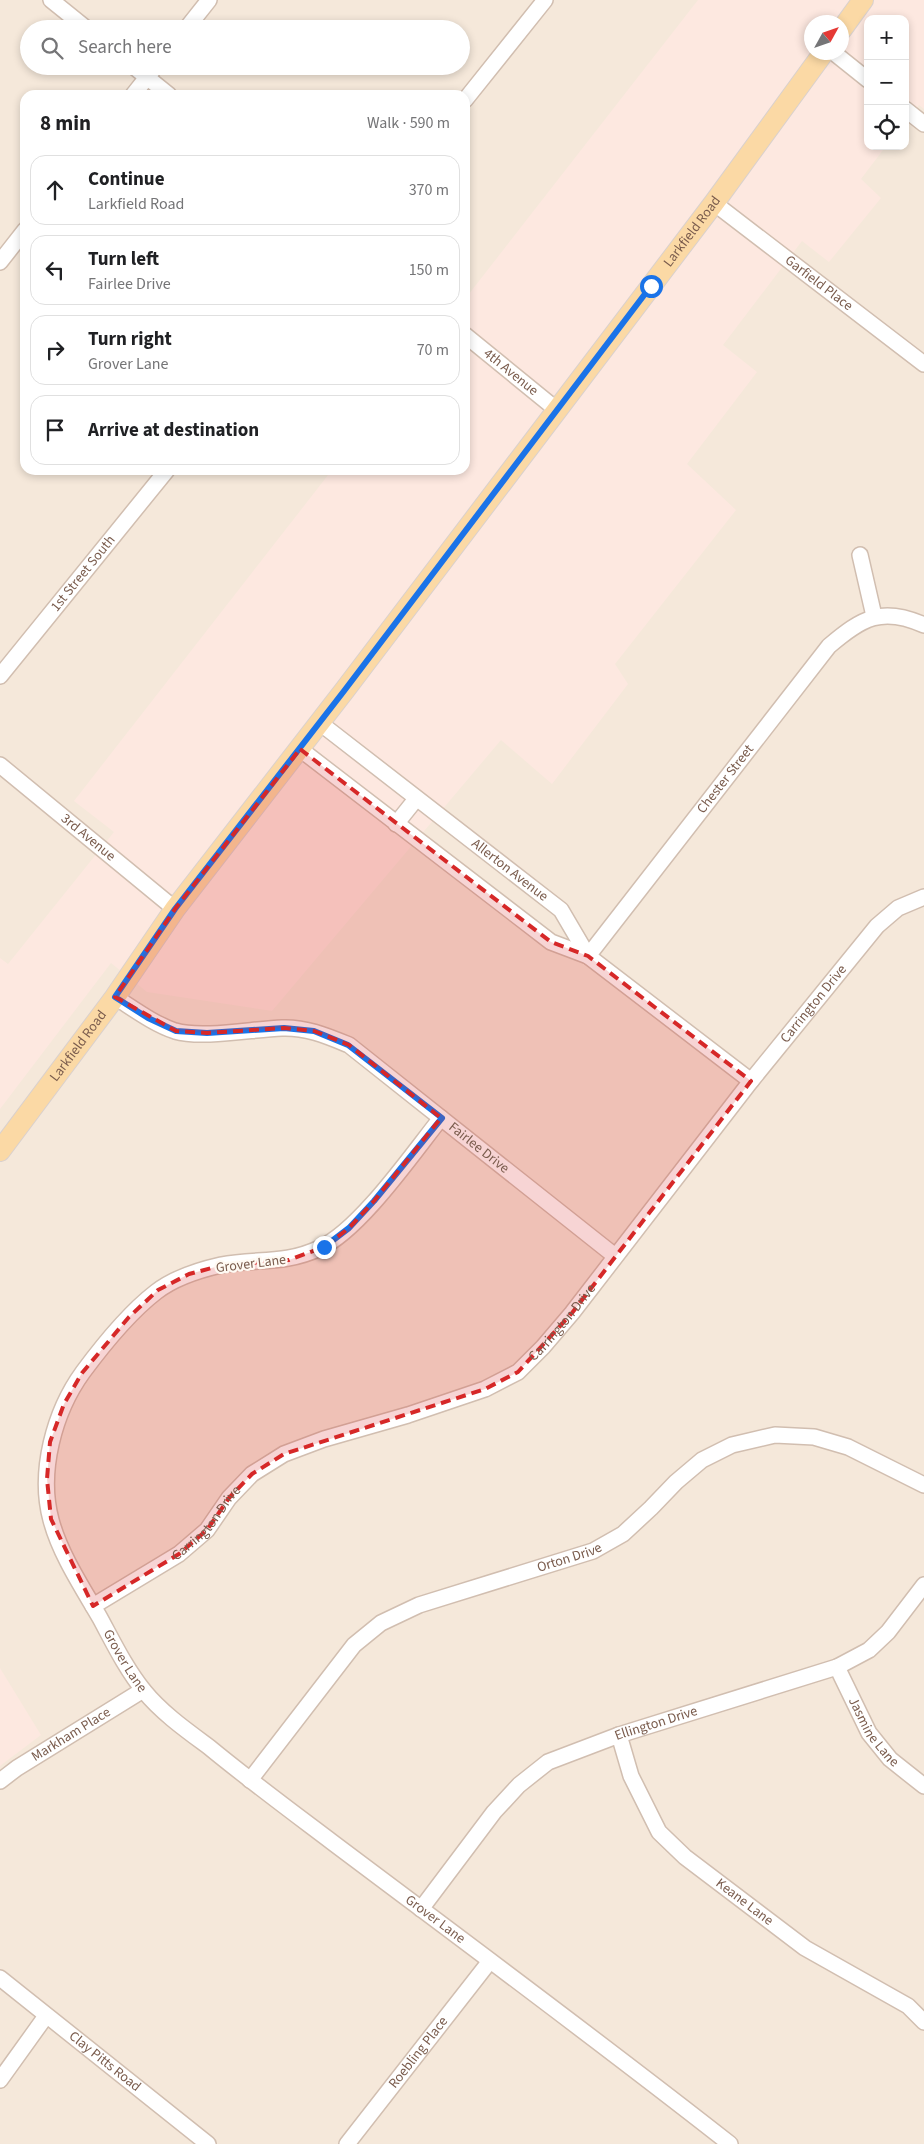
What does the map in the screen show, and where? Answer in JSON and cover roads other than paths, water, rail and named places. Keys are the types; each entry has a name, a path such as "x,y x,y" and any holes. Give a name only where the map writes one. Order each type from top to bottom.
{"main road":[{"path":"849,19 863,0"},
{"name":"Larkfield Road","path":"0,1151 115,997 175,909 320,723 714,202 818,60"}],"street":[{"path":"51,0 76,20"},
{"path":"193,20 209,0"},
{"path":"470,94 545,0"},
{"path":"842,60 864,77"},
{"path":"137,90 150,75"},
{"path":"154,75 165,90"},
{"path":"909,112 924,124"},
{"name":"Garfield Place","path":"714,202 924,364"},
{"path":"0,262 20,236"},
{"name":"4th Avenue","path":"470,339 557,410"},
{"name":"1st Street South","path":"0,676 163,475"},
{"path":"860,555 874,616"},
{"name":"Chester Street","path":"588,956 829,646 852,626 874,616 905,616 924,625"},
{"name":"Allerton Avenue","path":"320,723 560,910 588,956"},
{"name":"Allerton Avenue","path":"300,749 551,942 588,956 752,1081"},
{"name":"3rd Avenue","path":"0,765 175,909"},
{"path":"396,824 416,799"},
{"name":"Carrington Drive","path":"93,1606 179,1554 207,1530 229,1498 252,1474 284,1454 324,1439 408,1415 485,1389 518,1372 554,1333 668,1191 752,1081 877,926 898,908 924,897"},
{"name":"Fairlee Drive","path":"115,997 148,1018 176,1031 207,1033 284,1028 314,1031 348,1045 615,1256"},
{"name":"Grover Lane","path":"442,1118 374,1201 349,1228 324,1247 290,1260 223,1265 189,1274 158,1290 129,1317 82,1373 64,1404 50,1442 47,1479 51,1519 65,1556 143,1690 169,1716 250,1780 623,2060 730,2144"},
{"name":"Orton Drive","path":"250,1780 354,1646 381,1623 419,1606 593,1551 623,1534 676,1482 702,1460 732,1445 775,1435 814,1437 848,1447 924,1485"},
{"name":"Ellington Drive","path":"421,1909 494,1812 519,1785 548,1762 619,1735 836,1667 869,1650 888,1632 924,1584"},
{"name":"Jasmine Lane","path":"836,1667 869,1733 890,1759 924,1786"},
{"name":"Markham Place","path":"0,1780 143,1690"},
{"name":"Keane Lane","path":"619,1735 631,1776 659,1832 685,1857 804,1948 908,2006 924,2022"},
{"name":"Roebling Place","path":"346,2144 490,1961"},
{"name":"Clay Pitts Road","path":"0,1978 208,2144"},
{"path":"0,2080 46,2016"}]}
